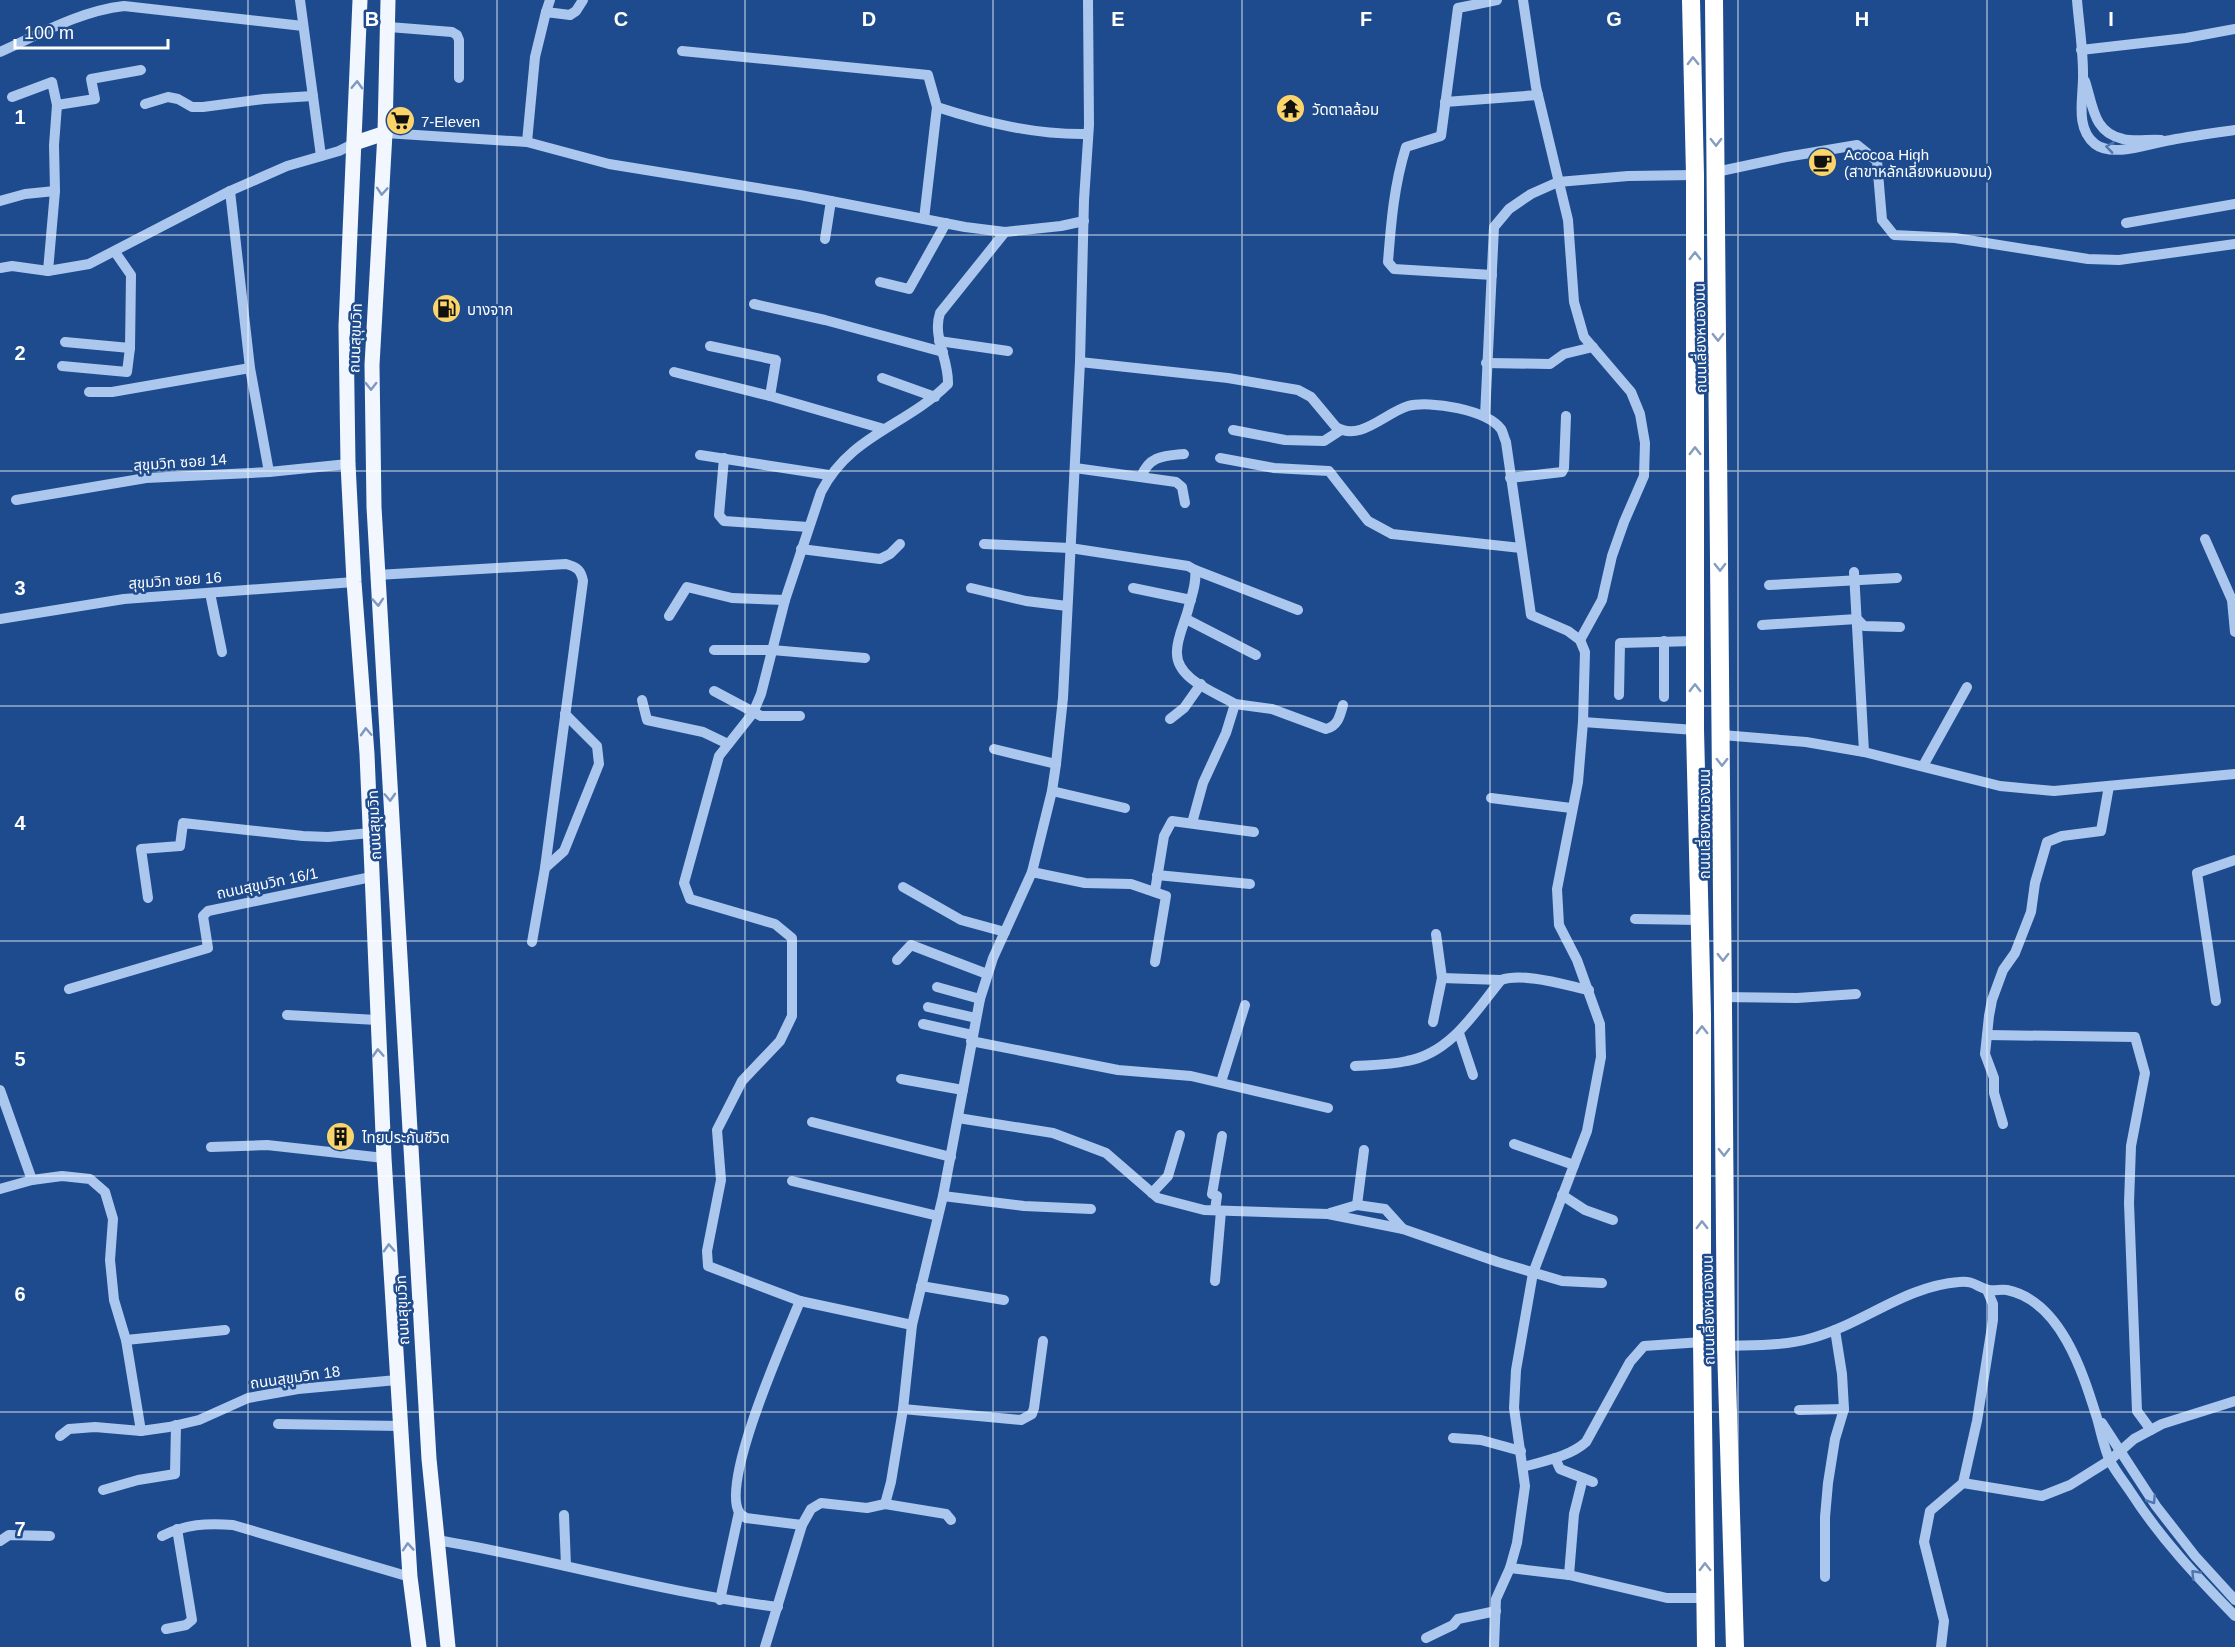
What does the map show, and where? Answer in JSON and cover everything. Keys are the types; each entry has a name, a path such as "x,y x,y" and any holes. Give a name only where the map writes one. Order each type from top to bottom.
{"highway":[{"name":"ถนนเลี่ยงหนองมน","path":"1692,0 1695,176 1695,730 1702,1015 1702,1342 1706,1647"},
{"name":"ถนนเลี่ยงหนองมน","path":"1714,0 1726,1346 1735,1646"},
{"path":"1695,509 1719,509"},
{"path":"1706,1647 1735,1646"}],"main road":[{"name":"ถนนสุขุมวิท","path":"360,0 346,326 348,464 365,725 377,1020 397,1380 410,1577 419,1647"},
{"name":"ถนนสุขุมวิท","path":"388,0 386,133 372,365 377,575 429,1459 448,1647"},
{"path":"355,143 386,133"}],"street":[{"path":"300,0 321,156"},
{"path":"527,142 535,57 549,0"},
{"path":"546,12 570,15 576,11 583,0"},
{"path":"885,1504 903,1409 912,1325 943,1196 980,999 987,974 1032,872 1052,791 1056,764 1063,698 1080,362 1088,134 1088,0"},
{"path":"1492,275 1394,269 1388,262 1391,216 1399,168 1406,147 1441,136 1458,8 1497,0"},
{"path":"1523,0 1538,95 1568,220 1574,302 1584,337 1631,392 1640,414 1646,443 1644,476 1612,556 1602,600 1580,640"},
{"path":"2077,0 2083,75 2082,114 2085,126 2095,144 2106,149 2147,147 2167,140 2235,130"},
{"path":"0,52 101,8 124,6 303,27"},
{"path":"388,27 452,32 457,35 459,78"},
{"path":"2081,50 2186,38 2235,28"},
{"path":"682,51 928,75 938,107 924,219"},
{"path":"57,105 94,99 91,79 141,70"},
{"path":"2083,75 2096,122 2102,129 2125,140 2146,138 2167,140"},
{"path":"12,97 52,82 57,105 54,145 55,190 48,271"},
{"path":"1445,102 1538,95"},
{"path":"145,104 168,97 178,99 192,107 203,107 264,99 313,96"},
{"path":"938,107 1034,132 1058,135 1088,134"},
{"path":"386,133 527,142 609,164 1005,232 1061,226 1084,220"},
{"path":"0,268 12,266 48,271 89,264 230,191 287,166 339,151 355,143"},
{"path":"1716,172 1786,156 1857,145 1877,161 1882,220 1894,235 1954,238 2088,259 2120,260 2235,244"},
{"path":"1485,416 1494,227 1509,209 1531,194 1558,182 1628,176 1695,176"},
{"path":"0,201 25,194 55,190"},
{"path":"230,191 250,368 269,472"},
{"path":"825,238 831,201"},
{"path":"2126,223 2235,204"},
{"path":"880,282 909,289 946,223"},
{"path":"912,1325 800,1301 708,1266 707,1251 721,1180 717,1130 742,1081 780,1041 792,1017 792,938 775,924 690,899 684,883 719,756 753,713 761,694 785,600 808,527 829,475 850,452 935,397 948,384 948,372 937,323 940,313 1005,232"},
{"path":"62,366 127,372 130,348 131,275 114,252"},
{"path":"754,304 941,346 1008,351"},
{"path":"65,342 130,348"},
{"path":"710,346 776,360 770,396"},
{"path":"1486,363 1550,364 1564,354 1593,347"},
{"path":"1080,362 1228,378 1298,390 1311,397 1336,427 1355,432 1409,406 1445,405 1485,416 1501,428 1506,442 1531,615 1568,631 1580,640 1585,652 1578,782 1571,808 1557,889 1559,925 1589,990 1600,1024 1601,1057 1587,1131 1533,1273 1516,1370 1514,1408 1525,1486 1517,1544 1497,1599 1494,1647"},
{"path":"89,392 112,392 250,368"},
{"path":"674,372 770,396 884,429"},
{"path":"882,378 935,397"},
{"path":"1510,478 1562,472 1566,416"},
{"path":"1233,430 1285,440 1324,441 1341,430"},
{"path":"700,454 829,475"},
{"path":"1141,477 1145,466 1159,457 1184,454"},
{"path":"724,458 719,515 721,519 808,527"},
{"path":"1220,458 1274,468 1329,471 1368,521 1392,534 1521,548"},
{"name":"สุขุมวิท ซอย 14","path":"16,500 146,478 269,472 348,464"},
{"path":"1075,468 1176,482 1182,487 1185,503"},
{"path":"2205,539 2232,600 2235,632"},
{"path":"801,549 880,559 890,554 900,544"},
{"path":"984,544 1070,548 1188,566 1298,610"},
{"path":"377,575 566,564 577,567 583,581 545,868 532,942"},
{"path":"1195,570 1191,600 1176,651 1179,666 1191,679 1235,704 1272,709 1326,729 1333,727 1339,719 1343,705"},
{"path":"1855,576 1864,752"},
{"path":"1769,585 1855,576 1897,578"},
{"name":"สุขุมวิท ซอย 16","path":"0,619 124,599 354,582"},
{"path":"669,616 687,587 732,598 785,600"},
{"path":"971,588 1026,601 1067,606"},
{"path":"1132,588 1191,600"},
{"path":"210,593 222,652"},
{"path":"1762,625 1857,619 1864,626 1900,627"},
{"path":"1186,620 1256,655"},
{"path":"1664,641 1664,697"},
{"path":"1619,695 1620,643 1695,641"},
{"path":"714,650 772,650 865,658"},
{"path":"1170,719 1184,708 1201,684"},
{"path":"1923,766 1967,687"},
{"path":"714,691 760,716 800,716"},
{"path":"642,700 647,720 703,732 728,744"},
{"path":"1192,823 1203,783 1226,733 1235,704"},
{"path":"545,868 564,851 599,764 597,746 565,714"},
{"path":"1583,722 1695,730"},
{"path":"1722,735 1806,742 1864,752 2001,786 2054,791 2235,774"},
{"path":"994,749 1056,764"},
{"path":"2003,1124 1994,1093 1994,1078 1985,1054 1992,1000 2003,970 2014,953 2031,912 2035,883 2048,842 2062,836 2101,831 2109,786"},
{"path":"1052,791 1125,808"},
{"path":"1491,798 1571,808"},
{"path":"1155,891 1164,836 1173,821 1254,832"},
{"path":"148,898 141,849 180,846 183,823 303,836 328,837 370,833"},
{"path":"2216,1001 2197,873 2235,860"},
{"path":"1032,872 1085,883 1131,884 1166,896 1155,962"},
{"path":"1157,875 1250,884"},
{"name":"ถนนสุขุมวิท 16/1","path":"69,989 208,948 203,915 208,910 371,877"},
{"path":"903,887 961,920 1005,932"},
{"path":"1635,919 1700,920"},
{"path":"1434,1022 1442,978 1436,934"},
{"path":"897,960 911,945 987,974"},
{"path":"1442,978 1501,980 1509,977 1589,990"},
{"path":"1355,1066 1407,1061 1425,1056 1441,1047 1459,1033 1501,980"},
{"path":"937,987 980,999"},
{"path":"1723,997 1797,998 1856,994"},
{"path":"1221,1082 1245,1005"},
{"path":"928,1007 976,1018"},
{"path":"287,1015 377,1020"},
{"path":"924,1024 972,1038 1118,1070 1182,1074 1328,1108"},
{"path":"1459,1033 1473,1075"},
{"path":"1987,1035 2135,1037 2145,1072 2131,1146 2129,1203 2137,1411 2151,1430"},
{"path":"901,1079 963,1090"},
{"path":"0,1090 32,1180"},
{"path":"958,1118 1053,1133 1075,1141 1106,1154 1158,1198 1204,1210 1328,1214 1403,1230 1562,1281 1602,1283"},
{"path":"812,1122 951,1157"},
{"path":"1152,1193 1168,1176 1180,1135"},
{"path":"1215,1281 1218,1211 1217,1196 1212,1194 1222,1136"},
{"path":"1514,1144 1574,1166"},
{"path":"210,1147 267,1145 384,1158"},
{"path":"1357,1205 1364,1150"},
{"path":"0,1189 32,1180 62,1176 90,1179 105,1192 113,1219 110,1260 114,1300 126,1340 141,1431"},
{"path":"792,1180 938,1216"},
{"path":"1562,1195 1585,1210 1613,1220"},
{"path":"943,1196 1024,1206 1091,1209"},
{"path":"1328,1214 1357,1205 1385,1209 1403,1230"},
{"path":"1726,1346 1786,1344 1813,1338 1835,1330 1899,1299 1931,1287 1961,1281 1976,1283 1987,1290 2008,1290 2030,1300 2055,1320 2073,1351 2096,1413 2110,1460 2158,1532 2235,1616"},
{"path":"921,1286 1004,1300"},
{"path":"1941,1647 1944,1621 1924,1542 1930,1511 1964,1483 1993,1320 1993,1304 1987,1290"},
{"path":"720,1600 739,1512 736,1494 742,1453 800,1301"},
{"path":"126,1340 225,1330"},
{"path":"1825,1577 1825,1517 1828,1483 1834,1440 1844,1409 1842,1374 1835,1330"},
{"path":"903,1409 1021,1420 1029,1417 1034,1408 1043,1341"},
{"path":"1523,1467 1577,1450 1586,1442 1630,1362 1644,1346 1702,1342"},
{"name":"ถนนสุขุมวิท 18","path":"60,1436 69,1429 95,1427 141,1431 199,1420 248,1398 298,1389 397,1380"},
{"path":"1964,1483 2042,1496 2070,1485 2110,1460 2134,1439 2162,1424 2235,1401"},
{"path":"1799,1410 1844,1409"},
{"path":"2096,1413 2156,1506 2195,1556 2235,1600"},
{"path":"278,1424 400,1426"},
{"path":"103,1490 138,1480 170,1477 176,1473 176,1425"},
{"path":"1453,1438 1481,1440 1521,1451"},
{"path":"1555,1458 1560,1469 1588,1480 1574,1514 1569,1575"},
{"path":"765,1647 802,1525 811,1509 820,1503 867,1508 885,1504 946,1514 951,1520"},
{"path":"739,1512 746,1518 802,1525"},
{"path":"564,1515 566,1566"},
{"path":"162,1536 177,1529 213,1523 233,1525 410,1577"},
{"path":"165,1629 186,1625 192,1620 177,1529"},
{"path":"0,1541 9,1535 50,1536"},
{"path":"436,1540 485,1548 720,1600 778,1607"},
{"path":"1510,1568 1569,1575 1667,1598 1705,1598"},
{"path":"1426,1638 1453,1625 1458,1619 1496,1611"}],"place":[{"name":"วัดตาลล้อม","path":"1291,109"},
{"name":"7-Eleven","path":"400,121"},
{"name":"Acocoa High (สาขาหลักเลี่ยงหนองมน)","path":"1823,163"},
{"name":"บางจาก","path":"446,309"},
{"name":"ไทยประกันชีวิต","path":"341,1137"}]}
